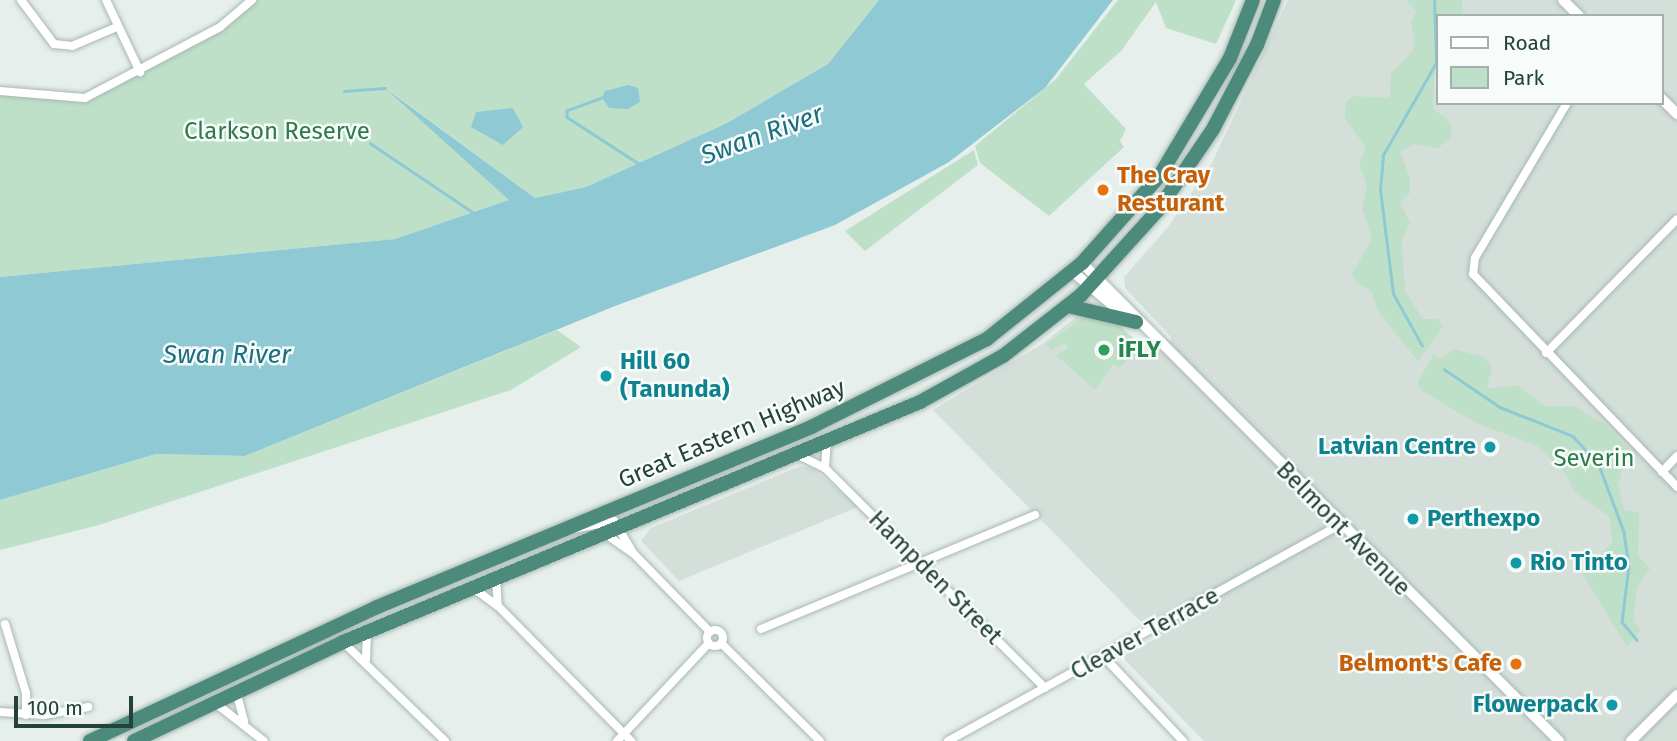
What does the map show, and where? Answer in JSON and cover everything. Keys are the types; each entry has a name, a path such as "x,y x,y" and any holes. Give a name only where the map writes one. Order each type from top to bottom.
{"highway":[{"name":"Great Eastern Highway","path":"90,741 247,664 910,382 987,339 1077,267 1134,207 1184,139 1230,58 1254,0"},
{"name":"Great Eastern Highway","path":"134,741 213,701 343,642 827,441 950,387 1068,306 1158,210 1198,153 1257,45 1274,0"},
{"path":"1068,306 1136,321"}],"main road":[{"name":"Belmont Avenue","path":"1077,267 1136,321 1556,739"}],"street":[{"path":"21,0 54,44 72,46 117,27"},
{"path":"106,0 140,72"},
{"path":"0,91 85,98 140,72 220,27 252,0"},
{"path":"1563,0 1577,14"},
{"path":"1663,100 1677,114"},
{"path":"1566,105 1475,258 1475,280 1677,487"},
{"path":"1546,352 1677,219"},
{"path":"825,468 827,441"},
{"name":"Hampden Street","path":"796,454 825,468 1045,688"},
{"path":"1662,472 1677,456"},
{"path":"761,629 918,561 1035,515"},
{"path":"567,528 582,530 609,520 620,527 634,554"},
{"name":"Cleaver Terrace","path":"948,741 1105,658 1340,526"},
{"path":"604,533 634,554 710,632 709,643 627,738 617,741"},
{"path":"496,579 498,606"},
{"path":"472,587 498,606 627,738"},
{"path":"5,624 26,693 26,715"},
{"path":"710,632 720,631 721,643 820,741"},
{"path":"366,660 367,632"},
{"path":"343,642 366,660 444,741"},
{"path":"709,643 721,643"},
{"path":"1105,658 1183,741"},
{"path":"236,691 244,721"},
{"path":"1631,741 1677,695"},
{"path":"213,701 244,721 264,741"},
{"path":"0,712 26,715 88,707"}],"shaded area":[{"path":"1288,0 1677,0 1677,741 1204,741 1122,657 1157,638 933,410 1042,344 1080,314 1121,326 1153,359 1172,338 1125,288 1124,277 1168,227 1212,163"},
{"path":"801,466 813,468 858,507 679,581 641,541 651,528"}],"green space":[{"name":"Clarkson Reserve","path":"254,0 879,0 828,64 727,123 586,187 535,198 386,88 510,200 395,239 0,277 0,91 75,101 220,31"},
{"path":"1118,0 1236,0 1216,44 1166,28 1156,2 1121,51 1084,84 1126,129 1120,141 1124,147 1049,216 980,163 975,146 1056,79"},
{"path":"1406,0 1462,0 1463,14 1436,14 1433,108 1451,123 1451,138 1438,148 1413,144 1400,152 1410,178 1410,193 1400,202 1410,223 1402,241 1405,291 1423,319 1439,319 1443,327 1418,361 1379,313 1371,290 1356,283 1352,274 1372,239 1362,208 1367,186 1359,163 1366,148 1345,118 1346,101 1354,96 1390,98 1391,73 1412,52 1415,40 1411,22 1416,11"},
{"path":"974,150 978,165 865,251 845,231"},
{"path":"1087,315 1119,326 1141,345 1119,368 1114,364 1095,390 1056,355 1068,348 1065,343 1051,350 1046,344"},
{"path":"557,330 581,347 511,390 99,525 0,550 0,500 156,454 245,456"},
{"name":"Severin","path":"1454,349 1484,357 1492,367 1487,389 1517,385 1545,406 1574,406 1606,425 1628,449 1618,485 1624,510 1639,513 1638,556 1650,569 1637,587 1633,621 1641,630 1627,647 1582,573 1612,543 1609,516 1574,492 1567,475 1537,446 1476,423 1421,390 1418,382 1433,355 1441,359"}],"water":[{"name":"Swan River","path":"879,0 1113,0 1045,88 949,162 835,225 615,306 245,456 156,454 0,500 0,277 395,239 509,200 385,88 535,198 586,187 727,123 828,64"},
{"path":"628,85 638,88 640,102 628,109 609,108 602,98 605,91"},
{"path":"513,108 523,127 503,145 471,127 476,112"}],"waterway":[{"path":"1422,346 1393,294 1380,190 1383,155 1436,63 1434,0"},
{"path":"344,91 385,88"},
{"path":"602,98 567,111 567,117 638,163"},
{"path":"370,143 474,213"},
{"path":"1444,369 1500,407 1573,436 1599,465 1624,532 1629,566 1622,622 1637,640"}],"place":[{"name":"The Cray Resturant","path":"1103,190"},
{"name":"iFLY","path":"1104,350"},
{"name":"Hill 60 (Tanunda)","path":"606,376"},
{"name":"Latvian Centre","path":"1490,447"},
{"name":"Perthexpo","path":"1413,519"},
{"name":"Rio Tinto","path":"1516,563"},
{"name":"Belmont's Cafe","path":"1516,664"},
{"name":"Flowerpack","path":"1612,705"}]}
